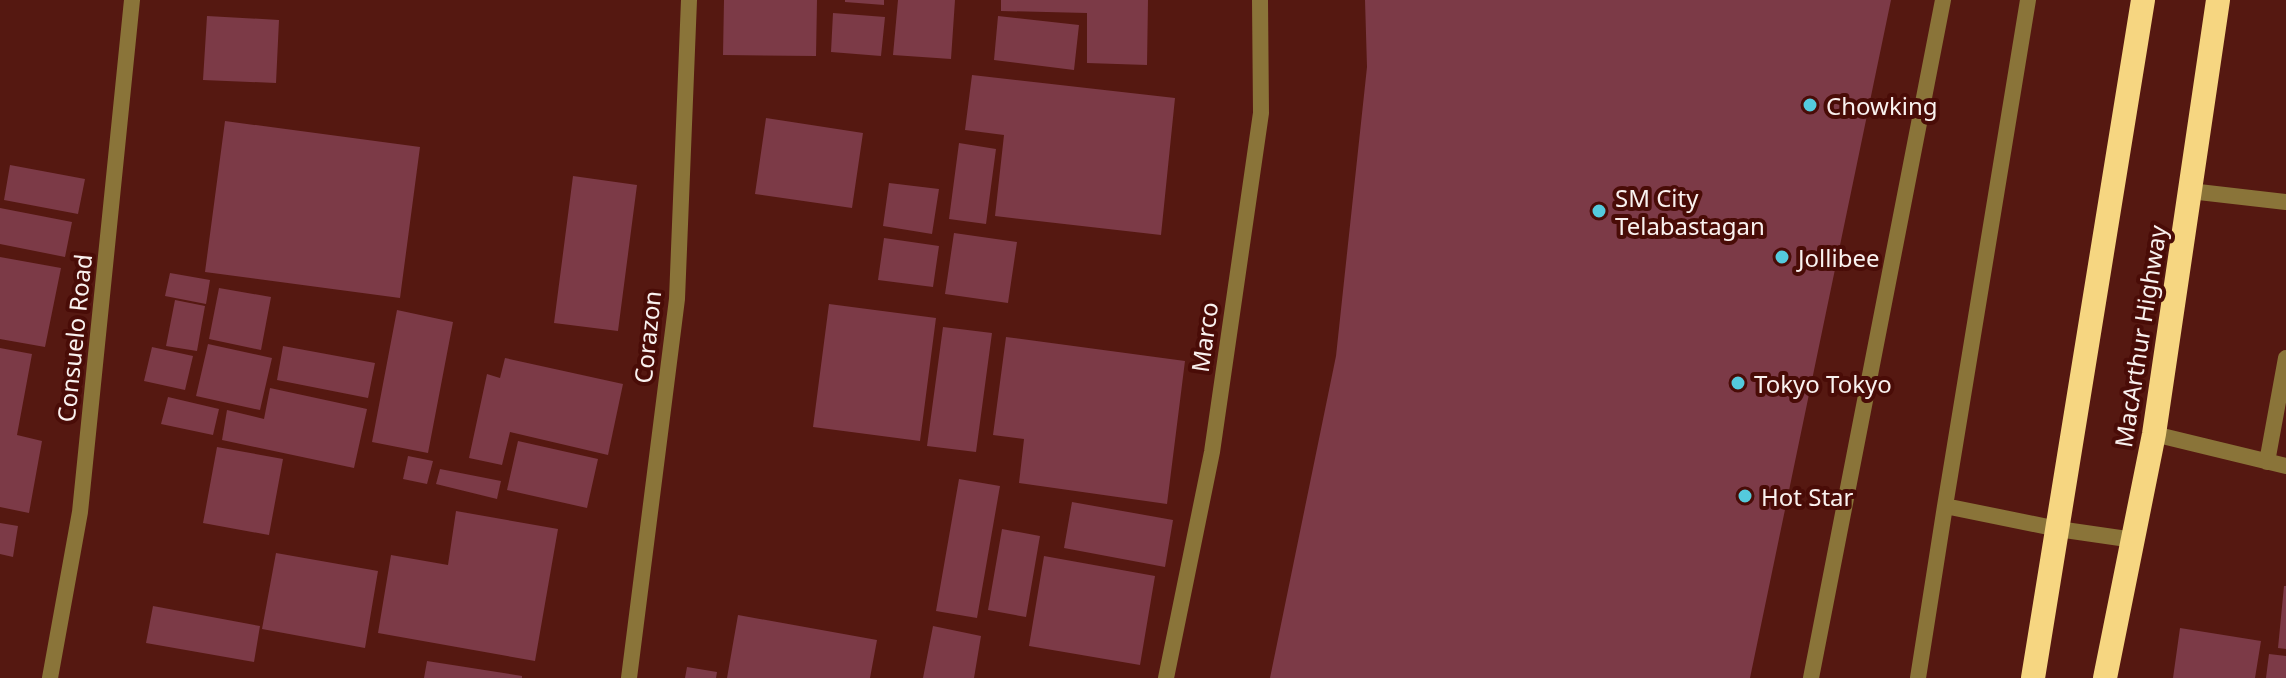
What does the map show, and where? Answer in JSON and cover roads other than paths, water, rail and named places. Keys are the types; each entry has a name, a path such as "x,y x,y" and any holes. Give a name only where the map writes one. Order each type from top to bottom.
{"highway":[{"name":"MacArthur Highway","path":"2033,678 2143,0"},
{"name":"MacArthur Highway","path":"2105,678 2154,434 2218,0"}],"street":[{"name":"Consuelo Road","path":"50,678 80,512 132,0"},
{"name":"Corazon","path":"629,678 677,299 689,0"},
{"name":"Marco","path":"1166,678 1212,452 1261,113 1260,0"},
{"path":"1811,678 1943,0"},
{"path":"1918,678 2028,0"},
{"path":"2190,191 2286,202"},
{"path":"2267,462 2286,358"},
{"path":"2154,434 2286,466"},
{"path":"1945,506 2058,529 2134,540"}],"place":[{"name":"Chowking","path":"1810,105"},
{"name":"SM City Telabastagan","path":"1599,211"},
{"name":"Jollibee","path":"1782,257"},
{"name":"Tokyo Tokyo","path":"1738,383"},
{"name":"Hot Star","path":"1745,496"}]}
